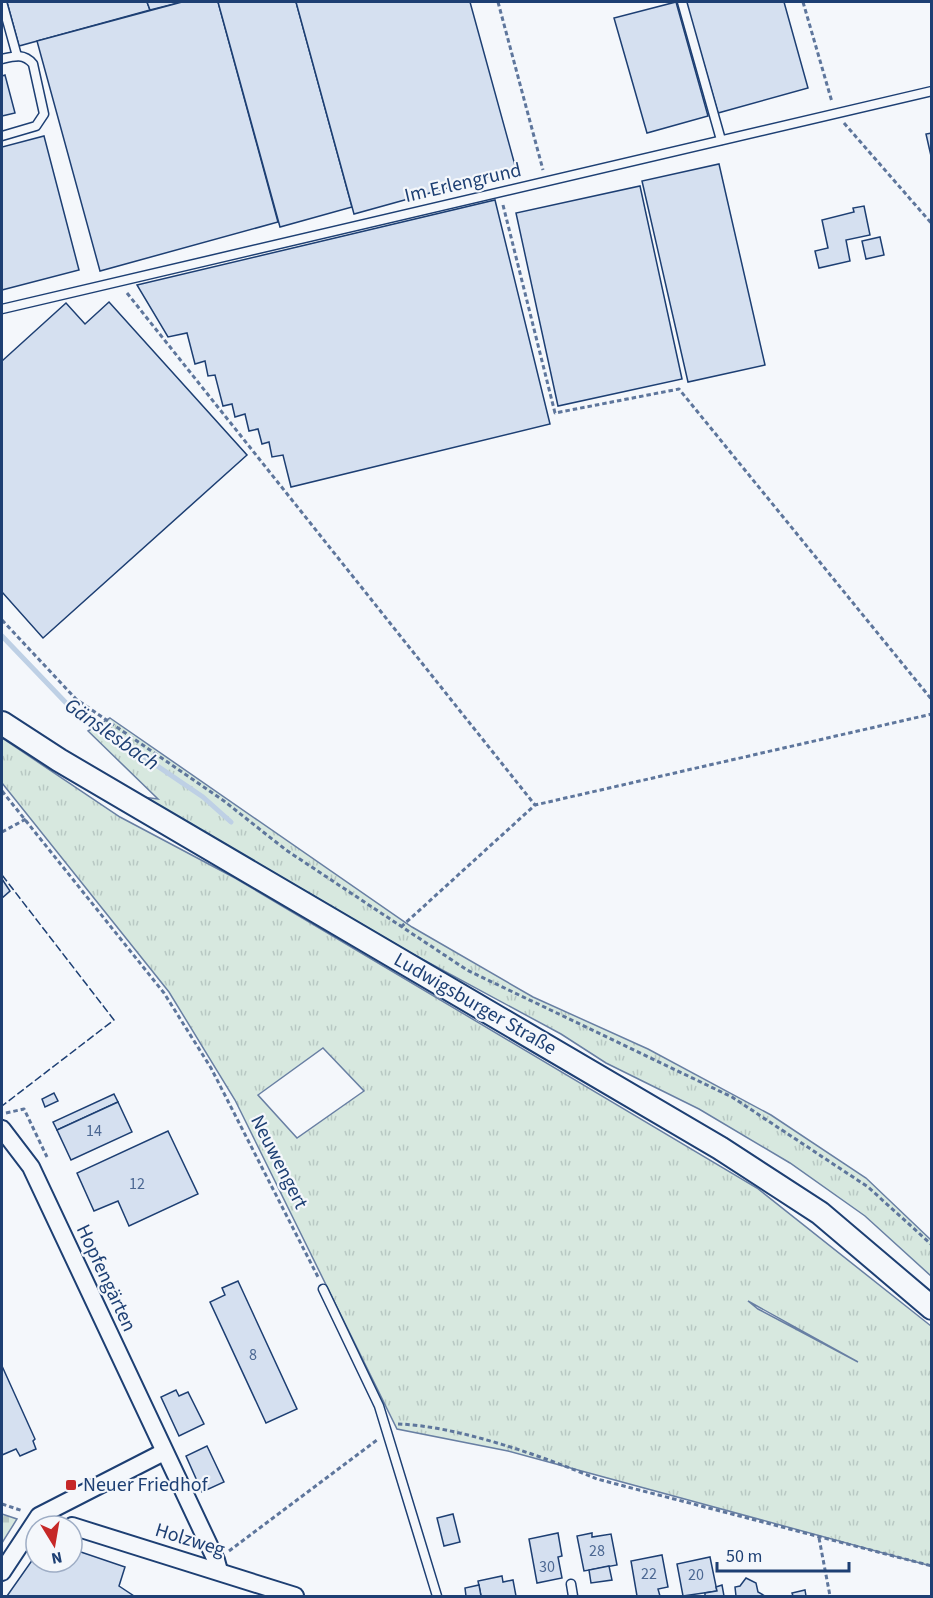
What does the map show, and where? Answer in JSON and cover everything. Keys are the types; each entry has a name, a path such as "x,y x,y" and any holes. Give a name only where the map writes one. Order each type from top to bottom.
{"main road":[{"name":"Ludwigsburger Straße","path":"2,723 59,760 720,1148 820,1212 932,1308"}],"street":[{"name":"Hopfengärten","path":"2,1128 31,1167 217,1565"},
{"path":"43,1514 165,1452"},
{"name":"Holzweg","path":"84,1529 217,1565 295,1596"},
{"path":"2,1572 5,1556 24,1534"}],"lane":[{"path":"2,2 17,56"},
{"path":"682,2 721,140"},
{"path":"2,59 17,56 28,58 33,64 44,114 36,126 2,136"},
{"name":"Im Erlengrund","path":"2,309 932,91"},
{"path":"323,1289 379,1406 437,1596"},
{"path":"571,1584 573,1596"}],"path":[{"path":"498,2 546,181"},
{"path":"803,2 836,114 932,224"},
{"path":"500,192 555,413 679,389 932,700"},
{"path":"117,281 535,805"},
{"path":"2,620 76,699 224,801 286,850 467,970 732,1097 868,1187 932,1245"},
{"path":"401,927 535,805 932,714"},
{"name":"Neuwengert","path":"2,791 142,963 199,1048 235,1112 323,1289"},
{"path":"2,832 26,819"},
{"path":"384,1423 415,1425 456,1434 548,1459 597,1479 932,1566"},
{"path":"217,1565 374,1442 388,1436"},
{"path":"2,1504 33,1514"},
{"path":"819,1538 830,1596"}],"green space":[{"path":"110,718 412,927 533,997 648,1049 771,1115 866,1178 931,1240 931,1276 865,1216 790,1163 699,1109 606,1063 561,1034 409,952 264,867 135,796 158,799 88,731"},
{"path":"2,738 120,817 235,878 757,1188 931,1326 931,1566 508,1451 397,1429 235,1100 169,992 2,783","holes":["323,1048 364,1091 297,1138 258,1095","748,1301 858,1362 758,1309"]},
{"path":"2,1514 17,1519 2,1543"}],"building":[{"path":"7,2 147,2 150,10 19,46"},
{"path":"147,2 182,2 150,10"},
{"path":"182,2 218,2 278,222 100,271 37,41"},
{"path":"218,2 296,2 352,207 280,227"},
{"path":"296,2 470,2 516,169 354,214"},
{"path":"676,2 708,116 647,133 614,18"},
{"path":"686,2 784,2 808,88 718,113"},
{"path":"5,75 15,113 2,116 2,76"},
{"path":"932,133 932,156 931,156 926,134"},
{"path":"44,136 79,270 2,290 2,147"},
{"path":"719,164 765,365 688,382 642,181"},
{"path":"640,186 682,379 558,406 516,213"},
{"path":"495,200 550,424 291,487 283,455 272,457 269,442 262,444 258,429 249,431 245,414 235,417 232,404 223,406 215,375 208,376 205,361 195,364 187,333 168,337 137,285"},
{"path":"864,206 870,235 846,240 850,261 819,268 815,251 828,248 822,220 854,212 853,208"},
{"path":"880,237 884,255 866,259 862,241"},
{"path":"109,302 247,455 43,638 2,592 2,361 66,303 85,324"},
{"path":"2,879 10,891 2,898"},
{"path":"54,1093 58,1101 45,1107 42,1099"},
{"path":"114,1094 118,1102 57,1130 53,1122"},
{"path":"118,1102 132,1132 71,1160 57,1130"},
{"path":"168,1131 198,1194 129,1226 118,1201 94,1211 77,1173"},
{"path":"238,1281 297,1409 266,1423 210,1302 225,1295 222,1288"},
{"path":"2,1366 35,1439 33,1441 36,1449 20,1456 16,1449 2,1455"},
{"path":"176,1390 179,1396 188,1392 204,1424 179,1436 161,1397"},
{"path":"207,1446 224,1482 202,1492 186,1456"},
{"path":"453,1514 460,1542 444,1546 437,1518"},
{"path":"558,1533 562,1556 558,1557 562,1578 537,1583 529,1539"},
{"path":"592,1533 592,1537 611,1534 617,1565 584,1571 577,1536"},
{"path":"84,1553 125,1567 119,1586 134,1596 7,1596 24,1572 24,1574 84,1574"},
{"path":"662,1555 668,1587 658,1589 660,1596 637,1596 631,1561"},
{"path":"710,1557 717,1591 683,1596 677,1564"},
{"path":"609,1566 612,1580 591,1583 589,1570"},
{"path":"502,1576 503,1582 513,1580 516,1596 481,1596 478,1581"},
{"path":"746,1578 756,1583 758,1592 765,1596 736,1596 735,1587 740,1586"},
{"path":"479,1585 481,1596 466,1596 465,1588"},
{"path":"722,1585 724,1596 705,1596 705,1593 717,1591 716,1587"},
{"path":"805,1590 806,1596 793,1596 792,1593"}],"waterway":[{"name":"Gänslesbach","path":"2,636 69,706 203,797 231,822"}],"fence":[{"path":"2,875 114,1020 2,1106"}],"place":[{"name":"Neuer Friedhof","path":"71,1485"}]}
